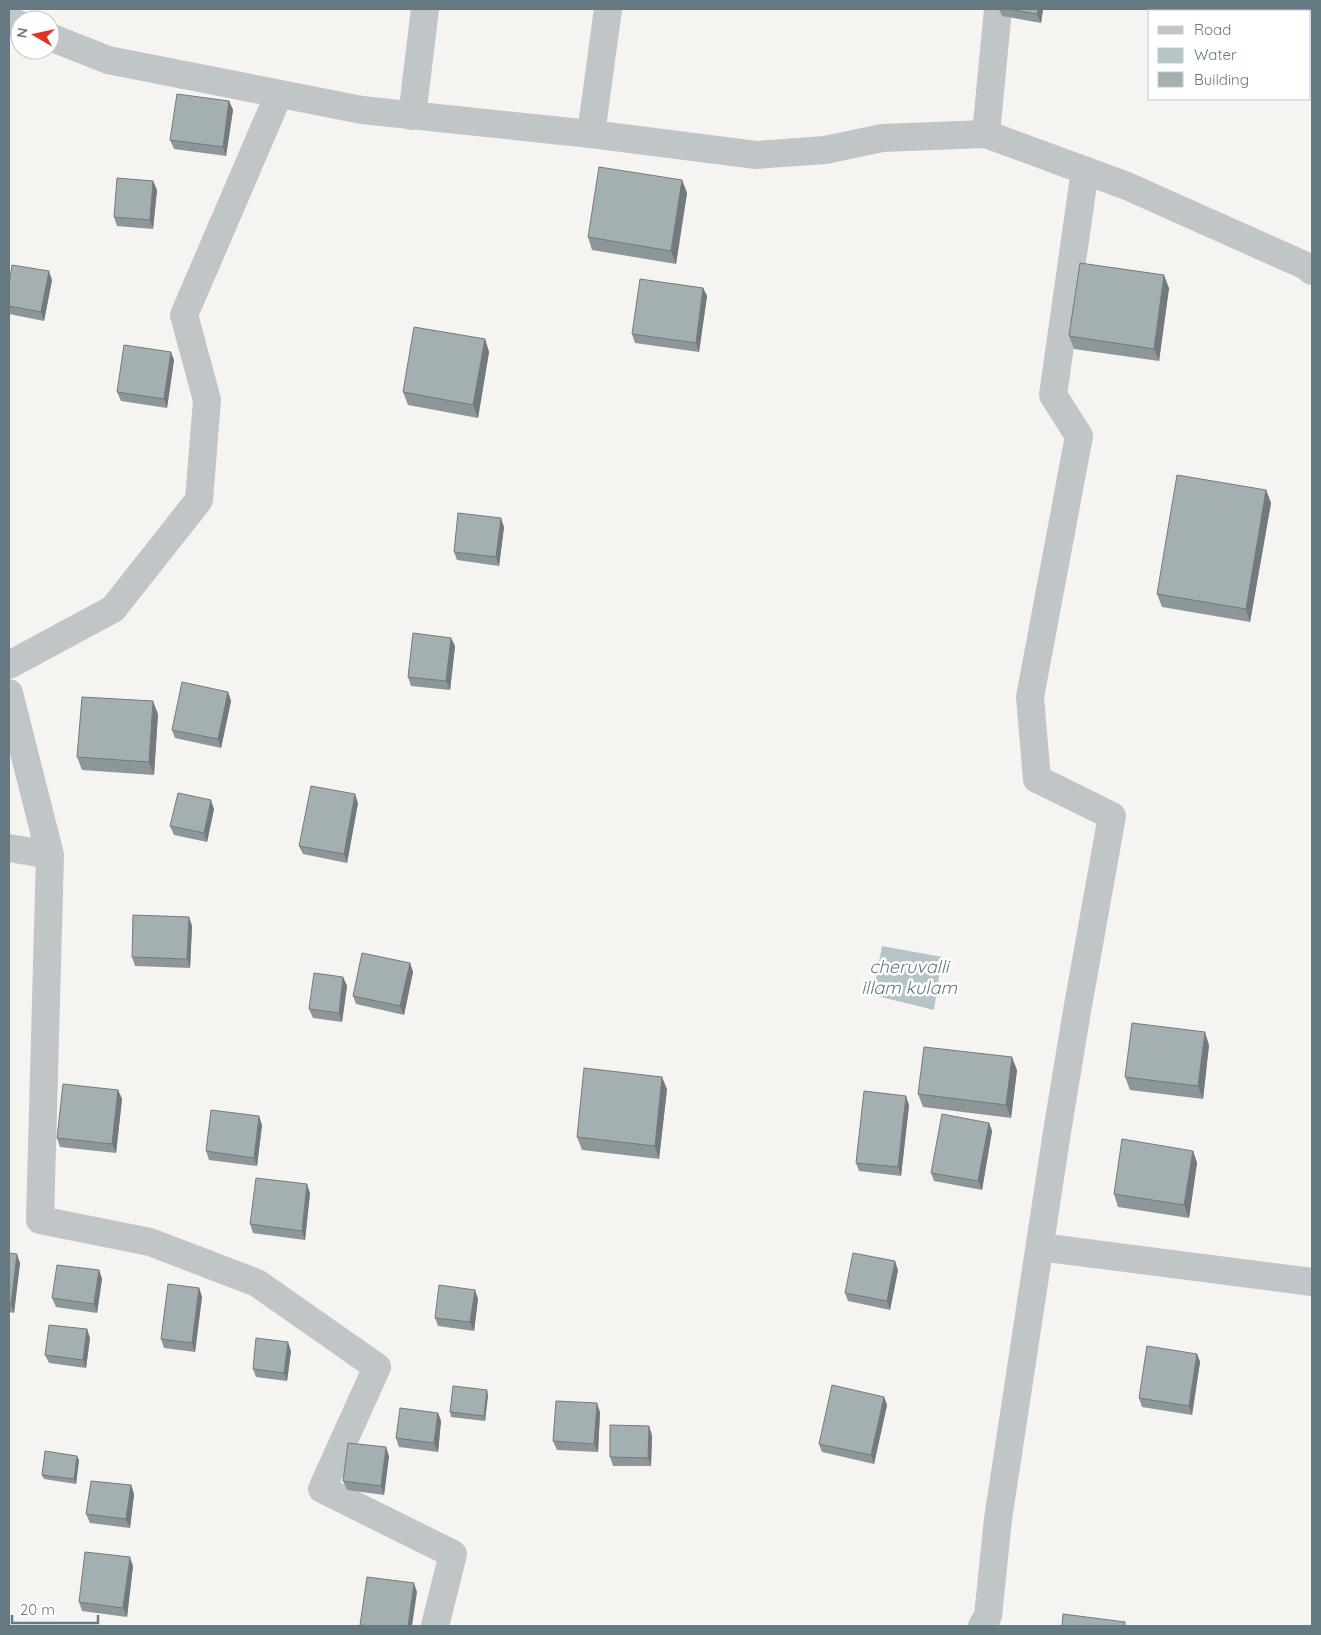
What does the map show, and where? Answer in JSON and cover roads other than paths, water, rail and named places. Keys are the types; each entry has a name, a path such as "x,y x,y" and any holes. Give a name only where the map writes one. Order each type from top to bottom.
{"street":[{"path":"412,116 425,9"},
{"path":"590,134 608,9"},
{"path":"986,134 998,9"},
{"path":"60,41 108,60 362,110 590,134 756,155 826,150 882,138 986,134 1127,186 1306,266 1312,271"},
{"path":"9,665 113,609 199,500 207,400 184,315 279,94"},
{"path":"982,1626 988,1616 998,1519 1040,1247 1077,1011 1112,816 1037,779 1030,697 1080,436 1053,395 1084,170"},
{"path":"9,693 50,855 40,1220 150,1242 257,1283 378,1367 322,1489 453,1554 435,1626"},
{"path":"9,848 50,855"},
{"path":"1040,1247 1312,1282"}],"water":[{"name":"cheruvalli illam kulam","path":"882,946 942,957 934,1010 873,995"}]}
